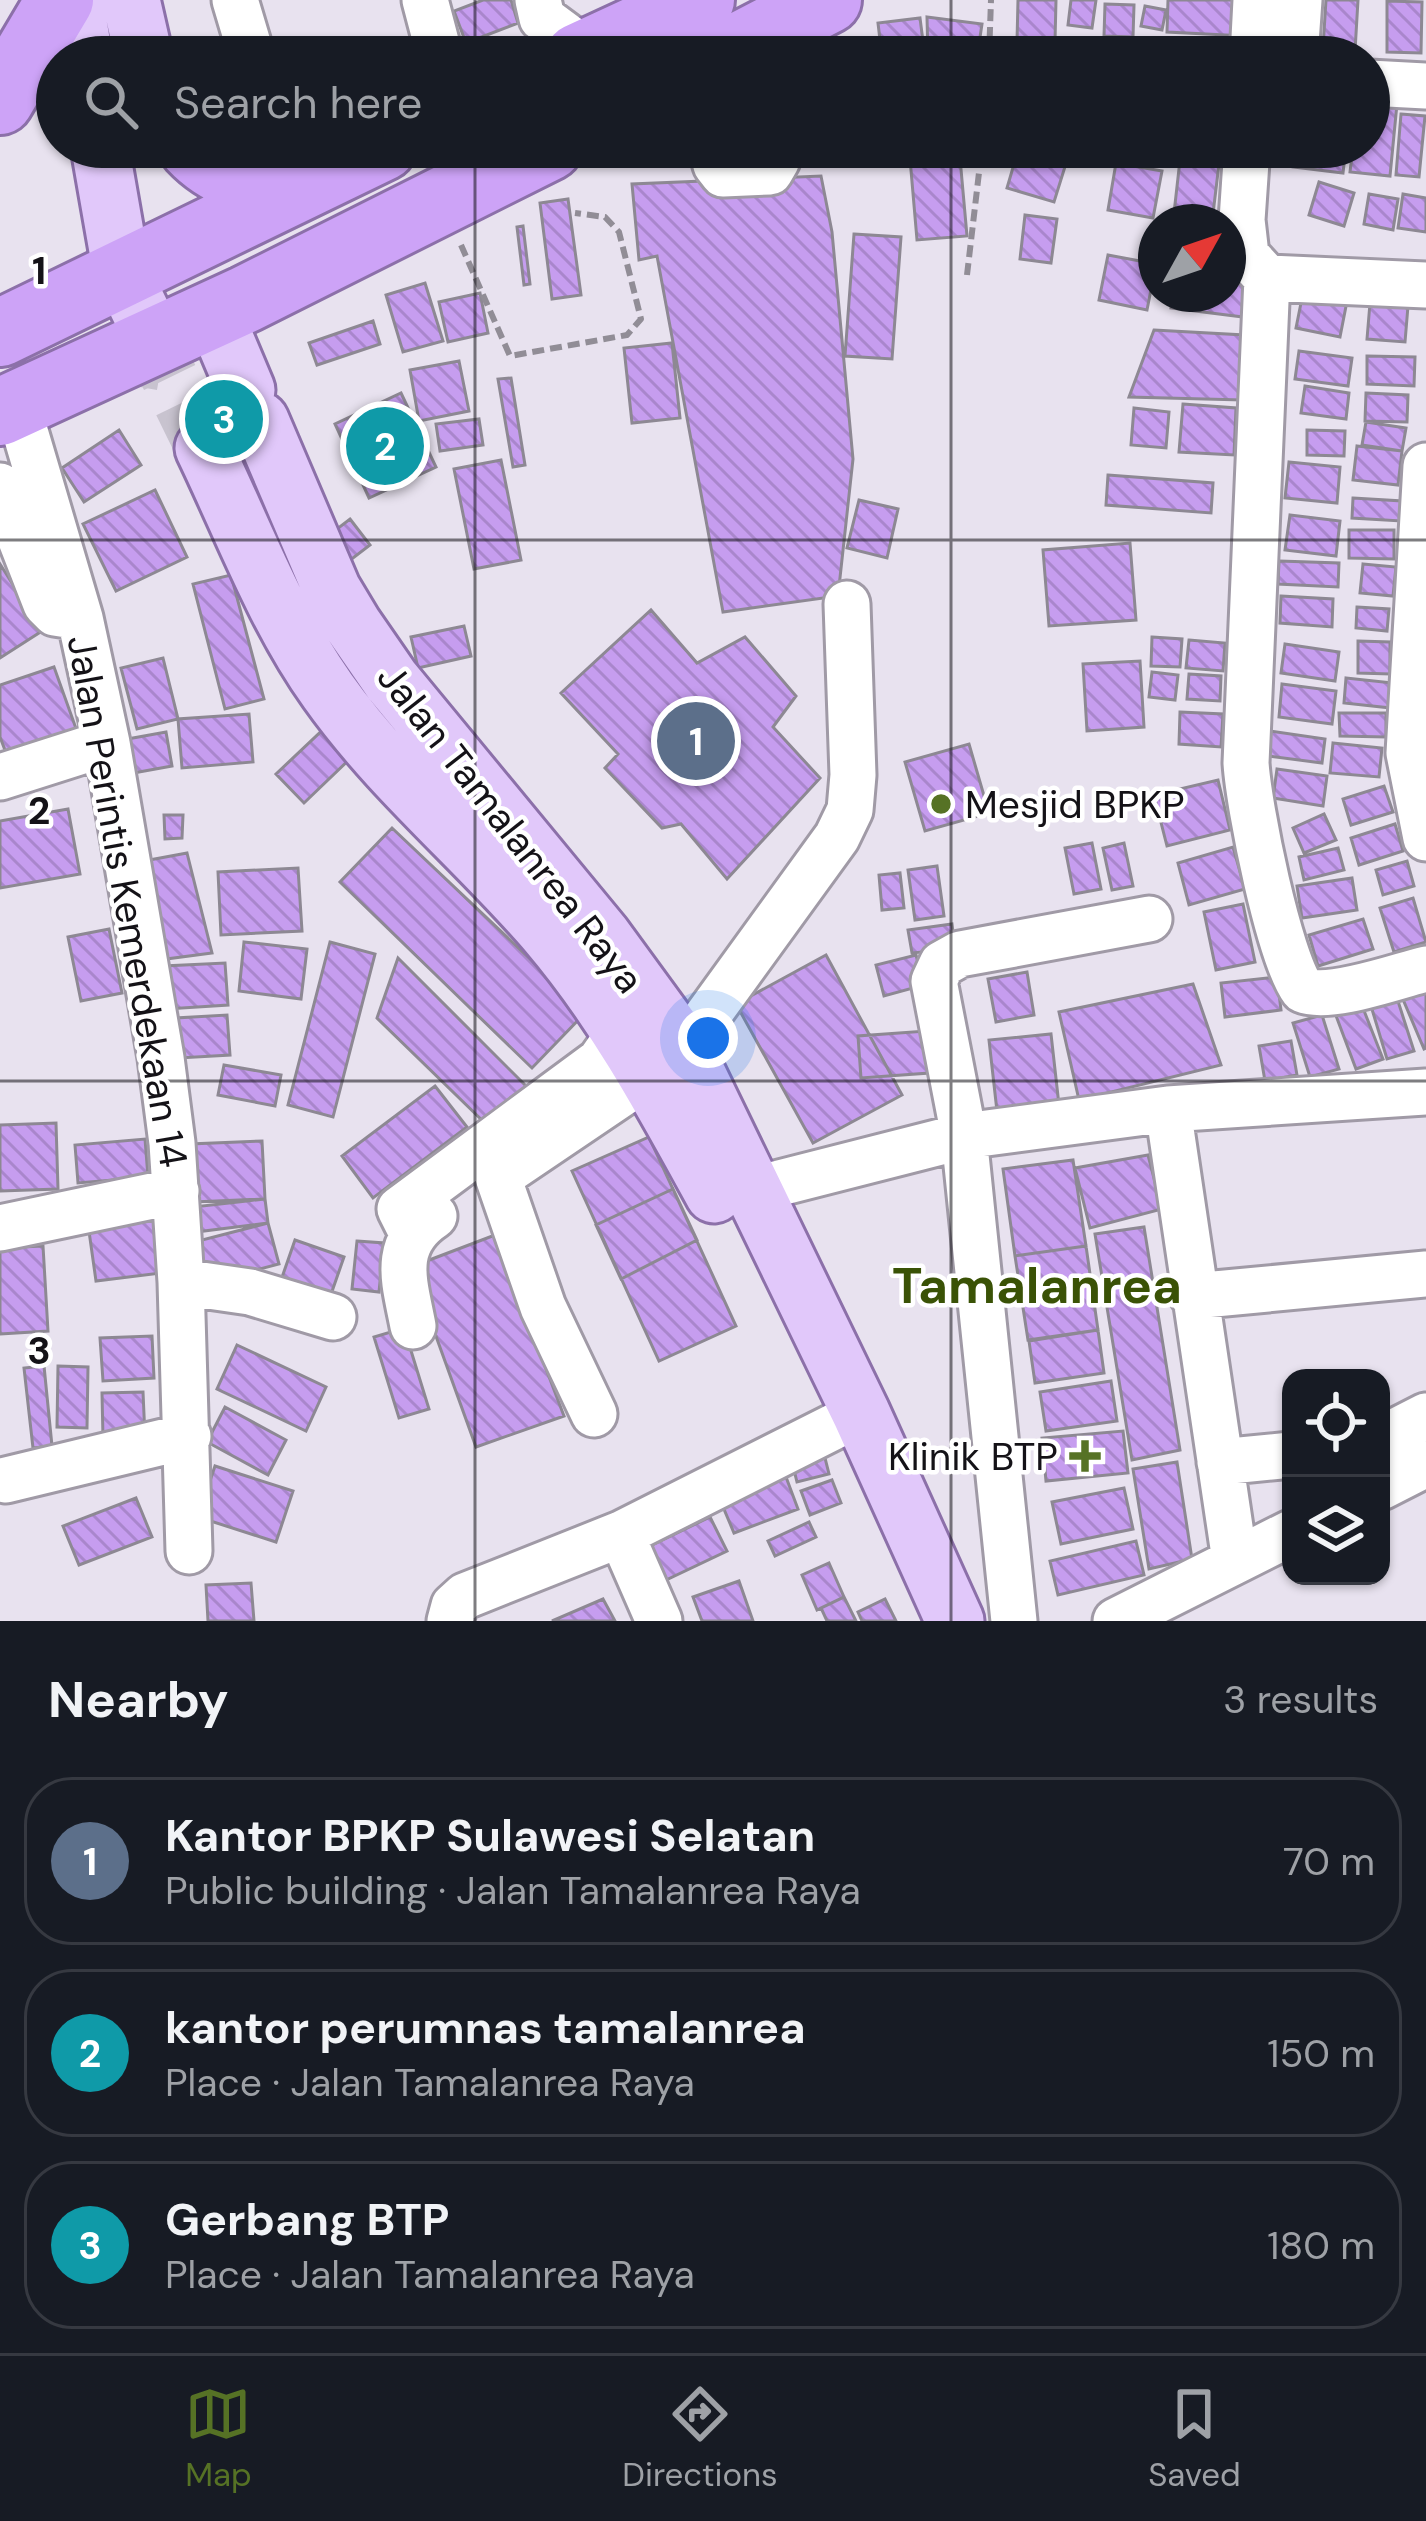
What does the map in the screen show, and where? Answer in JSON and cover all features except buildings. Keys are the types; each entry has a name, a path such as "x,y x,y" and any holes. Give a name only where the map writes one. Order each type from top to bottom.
{"highway":[{"path":"39,36 60,0"},
{"path":"623,36 700,0"},
{"path":"768,36 828,0"},
{"path":"0,101 36,40"},
{"path":"215,168 241,181 286,169"},
{"path":"9,408 214,314 510,168"},
{"path":"0,333 179,243 286,169"},
{"path":"179,243 214,314"},
{"path":"104,281 139,348"}],"main road":[{"path":"74,0 80,36"},
{"path":"131,0 139,36"},
{"path":"101,168 104,281"},
{"name":"Jalan Tamalanrea Raya","path":"214,314 332,590 391,680 603,937 717,1199 955,1621"},
{"name":"Jalan Tamalanrea Raya","path":"204,448 293,637 329,693 651,1051 752,1190 916,1621"}],"street":[{"path":"235,0 246,36"},
{"path":"425,0 434,36"},
{"path":"538,0 542,18 562,36"},
{"path":"1253,36 1256,0"},
{"path":"1296,36 1299,0"},
{"path":"1390,84 1426,86"},
{"path":"718,168 723,174 770,172 772,168"},
{"path":"1245,168 1246,255 1267,278 1426,286"},
{"path":"1267,278 1246,763 1269,884 1296,980 1310,994 1426,969"},
{"name":"Jalan Perintis Kemerdekaan 14","path":"9,408 80,617 107,743 161,1058 176,1192 189,1551"},
{"path":"1426,466 1409,753 1426,838"},
{"path":"0,486 46,604 55,613 80,617"},
{"path":"413,1326 401,1265 413,1235 400,1209 490,1163 651,1051 837,837 850,809 853,775 847,604"},
{"path":"0,777 107,743"},
{"path":"1014,1621 964,1136 934,981 939,968 960,954 1149,919"},
{"path":"752,1190 964,1136 1168,1109 1426,1092"},
{"path":"1168,1109 1235,1562"},
{"path":"490,1163 543,1306 594,1414"},
{"path":"0,1228 176,1192"},
{"path":"1193,1296 1426,1274"},
{"path":"181,1282 267,1296 333,1317"},
{"path":"1390,1434 1426,1416"},
{"path":"441,1616 465,1596 621,1534 844,1422"},
{"path":"6,1480 188,1436"},
{"path":"1220,1462 1282,1456"},
{"path":"1390,1482 1426,1464"},
{"path":"621,1534 659,1621"},
{"path":"1116,1621 1183,1607 1235,1562 1282,1538"}],"path":[{"path":"989,36 991,0"},
{"path":"968,275 980,168"},
{"path":"444,203 510,356 627,334 641,319 619,232 605,217 575,213"}],"tunnel":[{"path":"123,355 162,362 204,448"}],"place":[{"name":"Gerbang BTP","path":"224,419"},
{"name":"kantor perumnas tamalanrea","path":"385,446"},
{"name":"Kantor BPKP Sulawesi Selatan","path":"696,741"},
{"name":"Mesjid BPKP","path":"941,804"},
{"name":"Klinik BTP","path":"1085,1456"}],"district":[{"name":"Tamalanrea","path":"1037,1285"}]}
